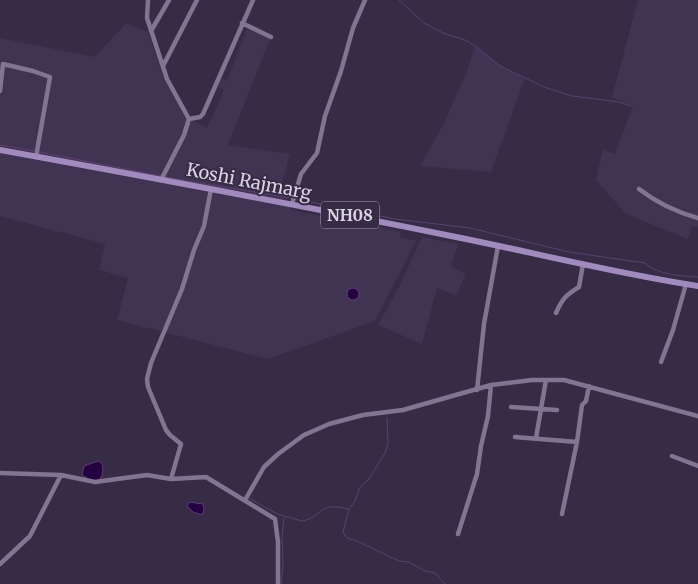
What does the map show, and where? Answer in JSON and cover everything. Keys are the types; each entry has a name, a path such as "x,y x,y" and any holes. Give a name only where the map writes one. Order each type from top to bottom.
{"main road":[{"name":"Koshi Rajmarg","path":"0,150 211,189 293,200 498,246 698,286"}],"street":[{"path":"148,0 147,18 167,79 189,119 184,135 161,180"},
{"path":"152,31 169,0"},
{"path":"163,66 198,0"},
{"path":"189,119 200,117 203,114 253,0"},
{"path":"293,200 301,174 316,153 325,116 353,28 365,0"},
{"path":"242,24 271,38"},
{"path":"0,90 3,64 33,71 50,78 36,157"},
{"path":"171,479 181,445 166,430 148,387 147,380 151,363 182,289 194,250 204,226 211,189"},
{"path":"640,189 652,199 673,210 698,218"},
{"path":"477,390 484,324 498,246"},
{"path":"556,313 561,301 579,287 583,264"},
{"path":"661,362 673,330 686,284"},
{"path":"536,438 546,380"},
{"path":"245,500 264,467 304,434 329,424 363,415 403,410 491,385 564,380 698,416"},
{"path":"458,534 477,474 488,416 491,385"},
{"path":"562,514 577,442 582,405 586,401 589,386"},
{"path":"512,406 540,410 558,410"},
{"path":"515,437 577,442"},
{"path":"672,456 698,466"},
{"path":"0,473 61,475 95,482 147,475 171,479 206,477 275,520 279,565 278,584"},
{"path":"0,564 30,536 61,475"}],"shaded area":[{"path":"638,0 698,0 698,227 692,226 688,239 626,214 596,180 603,149 615,154 633,106 612,97"},
{"path":"126,23 148,32 164,80 189,119 207,128 224,90 217,86 220,78 227,81 248,26 271,37 228,145 290,154 282,184 291,210 401,232 400,237 416,241 375,321 268,359 117,320 128,278 99,270 105,244 0,216 0,38 95,57"},
{"path":"475,46 500,66 525,78 491,172 420,166 444,123 467,72"},
{"path":"422,237 458,244 451,266 466,274 456,295 437,288 422,344 378,325 399,287"},
{"path":"353,288 359,294 353,300 347,294"},
{"path":"98,461 102,463 103,470 99,480 92,481 82,475 84,466"},
{"path":"189,502 203,504 204,510 202,515 193,512 187,506"}],"waterway":[{"path":"399,0 424,23 443,33 465,40 500,66 544,87 572,96 619,102 631,106"},
{"path":"0,145 35,151"},
{"path":"39,152 395,219 470,228 569,252 645,263 656,270 670,274 698,277"},
{"path":"387,418 388,444 385,453 369,479 360,487 355,501 349,509 343,532 347,538 399,561 409,562 425,571 435,573 445,584"},
{"path":"249,498 277,514 302,521 309,519 325,508 338,507 348,509"},
{"path":"281,584 284,518"}]}
